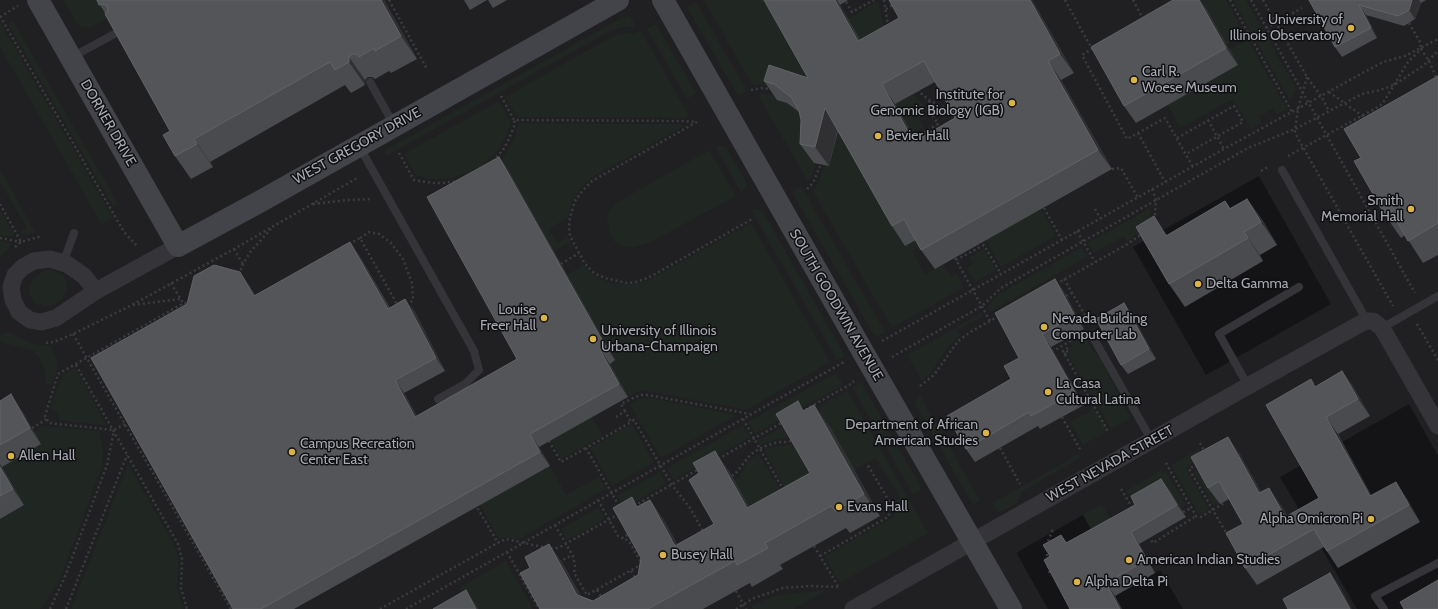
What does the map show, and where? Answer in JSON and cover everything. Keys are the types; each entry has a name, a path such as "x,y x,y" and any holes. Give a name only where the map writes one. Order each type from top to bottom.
{"street":[{"name":"DORNER DRIVE","path":"38,0 178,246"},
{"name":"WEST GREGORY DRIVE","path":"96,291 84,276 67,264 50,259 34,261 23,266 15,276 11,287 13,300 19,312 30,320 41,322 56,318 96,291 618,0"},
{"name":"SOUTH GOODWIN AVENUE","path":"663,0 1011,609"},
{"name":"WEST NEVADA STREET","path":"853,609 1360,324 1374,325"},
{"path":"1374,325 1438,426"}],"lane":[{"path":"71,58 118,32"},
{"path":"370,82 394,125"},
{"path":"358,146 474,351 479,370 465,384 438,399"},
{"path":"1282,170 1374,325 1400,318 1438,296"},
{"path":"63,263 74,232"},
{"path":"1248,386 1218,334 1299,287"},
{"path":"1094,339 1152,441"},
{"path":"1384,609 1375,596 1438,563"}],"path":[{"path":"389,0 427,69"},
{"path":"846,2 852,12 874,0"},
{"path":"884,0 888,29"},
{"path":"1065,0 1092,49"},
{"path":"1133,0 1144,20 1138,24"},
{"path":"1230,0 1292,112"},
{"path":"1251,0 1415,294"},
{"path":"1263,0 1307,77 1330,111"},
{"path":"886,9 894,4"},
{"path":"16,8 0,17 124,232 133,243"},
{"path":"1266,28 1302,8"},
{"path":"1409,23 1420,42 1421,48 1438,82"},
{"path":"879,342 1383,62 1405,56 1438,39"},
{"path":"1099,45 1082,55 1127,139 1165,118 1193,167"},
{"path":"1285,158 1363,116 1383,103 1408,62 1421,48"},
{"path":"888,359 982,306 1001,288 1248,148 1295,129 1362,94 1394,85 1429,62 1438,51"},
{"path":"1307,77 1298,109 1295,133 1400,318"},
{"path":"913,86 929,100 940,106 944,107 951,105 933,116"},
{"path":"751,90 761,88 776,90"},
{"path":"1328,92 1363,116 1366,120"},
{"path":"489,165 503,150 515,124 501,96"},
{"path":"915,138 938,124 933,116 933,108 929,100"},
{"path":"1177,138 1234,106 1243,122 1186,154"},
{"path":"514,120 697,122 592,181 575,201 570,217 570,236 585,264 594,273 605,278 627,283 648,278 752,219"},
{"path":"1208,120 1224,149"},
{"path":"1138,133 1166,182"},
{"path":"399,153 414,180 442,184 462,179"},
{"path":"807,189 813,183 821,164"},
{"path":"1261,171 1273,164"},
{"path":"1112,169 1121,168 1138,198"},
{"path":"41,343 54,342 130,306 273,227 362,175"},
{"path":"1152,189 1156,200 1155,214 1152,223"},
{"path":"311,204 374,199"},
{"path":"0,204 21,242 0,238"},
{"path":"1044,208 1062,240"},
{"path":"1095,209 1100,218"},
{"path":"238,281 243,264 251,251 273,227"},
{"path":"1053,286 1126,245 1146,230"},
{"path":"1077,231 1095,262"},
{"path":"347,245 369,232 379,234 390,243 403,259 412,283 413,300 406,307"},
{"path":"360,238 401,310"},
{"path":"990,321 955,259 984,244 1001,274"},
{"path":"234,249 243,264"},
{"path":"561,264 579,253"},
{"path":"203,266 206,272"},
{"path":"232,273 239,274"},
{"path":"1064,279 1090,323"},
{"path":"171,283 183,303"},
{"path":"1066,296 1072,293"},
{"path":"130,306 180,299"},
{"path":"190,304 192,299"},
{"path":"125,424 114,430 49,423 45,416 58,374 183,303 195,304"},
{"path":"920,386 934,375 958,341 972,331 1004,313"},
{"path":"1416,321 1438,360"},
{"path":"73,334 231,609"},
{"path":"1081,334 1062,351 1110,433"},
{"path":"1050,354 1066,348"},
{"path":"406,609 848,360"},
{"path":"76,365 178,544 182,559 180,588 187,609"},
{"path":"800,412 851,384 857,377"},
{"path":"631,422 621,404 641,395 751,414"},
{"path":"616,417 625,412"},
{"path":"1062,417 1080,449"},
{"path":"32,428 47,419"},
{"path":"742,419 784,493"},
{"path":"549,441 561,462 634,420 672,485 690,508 705,534"},
{"path":"712,462 787,420"},
{"path":"50,609 66,574 107,465 114,430"},
{"path":"732,476 751,454 759,448 779,442 794,440"},
{"path":"1200,443 1208,458"},
{"path":"380,609 498,543 506,540 553,548 560,547 623,512 586,448"},
{"path":"1000,448 1020,484"},
{"path":"66,609 127,455"},
{"path":"1202,462 1189,469 1228,537"},
{"path":"1166,463 1196,516"},
{"path":"820,556 888,517 892,506 867,464"},
{"path":"630,508 706,466"},
{"path":"1121,489 1134,512"},
{"path":"480,500 475,503 498,543"},
{"path":"555,525 572,555 575,566 574,573 587,595 631,571 642,564 630,542 623,537 618,536 598,500"},
{"path":"1145,530 1153,543 1196,516 1201,516 1226,502"},
{"path":"1183,512 1191,508"},
{"path":"1050,576 1046,559 1047,544 1053,529"},
{"path":"623,537 630,533"},
{"path":"736,609 754,598 783,588 810,586 838,587 814,546"},
{"path":"507,552 539,609"},
{"path":"558,563 572,555"},
{"path":"631,571 637,581"},
{"path":"524,583 531,579"},
{"path":"597,590 603,601"},
{"path":"736,591 746,609"}],"shaded area":[{"name":"University of Illinois Urbana-Champaign","path":"0,0 1438,0 1438,456 1409,404 1280,477 1357,609 1183,609 1160,570 1125,590 1083,515 1019,551 1017,554 1048,609 0,609","holes":["1259,176 1331,304 1206,375 1133,247"]},
{"path":"64,0 116,0 109,17 90,28 82,27 76,22"},
{"path":"704,0 767,0 822,98 774,86 752,84"},
{"path":"1201,0 1226,0 1245,34 1226,45"},
{"path":"1233,0 1246,0 1296,89 1294,95 1289,99"},
{"path":"878,1 887,39 871,61 848,19"},
{"path":"696,2 747,91 738,96 687,7"},
{"path":"630,16 636,27 622,27 610,31 384,157 387,149 623,17"},
{"path":"13,21 118,204 113,206 8,24"},
{"path":"0,22 113,218 102,225 0,47"},
{"path":"656,24 696,93 687,99 647,29"},
{"path":"641,31 690,117 517,117 505,97 618,34 632,34"},
{"path":"1248,40 1287,109 1277,115 1273,109 1259,117 1262,123 1251,130 1233,99 1180,128 1168,105 1229,50"},
{"path":"760,93 779,95 778,100 787,103 804,116 814,158 813,162 816,164 811,179 808,181 759,97"},
{"path":"913,94 924,105 926,112 919,118 924,127 913,134 895,104"},
{"path":"499,101 511,122 500,148 489,159 479,167 454,177 429,179 416,175 404,154"},
{"path":"518,123 681,124 684,126 591,178 583,185 572,202 567,218 549,229 557,244 568,237 572,247 570,248 568,243 554,251 508,170 498,164 504,157 515,137"},
{"path":"837,126 922,245 912,251 925,274 943,264 951,277 957,274 964,287 892,328 813,191 819,181 824,165 829,166"},
{"path":"719,145 726,147 746,181 746,187 741,192 715,147"},
{"path":"709,150 736,196 649,243 631,248 624,247 614,241 609,232 607,217 610,209 616,203"},
{"path":"0,169 35,232 34,233 23,236 20,232 27,228 0,182"},
{"path":"801,186 885,332 878,336 874,335 792,192"},
{"path":"1151,208 1149,221 1141,231 1127,241 1124,236 1094,253 1088,243"},
{"path":"758,209 763,212 844,354 843,357 837,360 751,210"},
{"path":"1041,209 1056,236 1001,267 986,240"},
{"path":"0,210 14,235 12,237 0,235"},
{"path":"749,224 753,226 830,362 746,410 646,391 638,392 628,397 610,364 567,275 581,267 580,262 592,274 608,282 627,285 647,281"},
{"path":"0,241 10,243 10,246 0,258"},
{"path":"1082,247 1087,257 990,312 987,307 999,294"},
{"path":"984,249 996,270 975,282 967,268 973,264 969,257"},
{"path":"46,270 53,270 63,275 67,286 63,298 51,306 35,303 30,295 29,289 33,278"},
{"path":"981,312 983,316 957,330 960,335 945,351 931,373 922,381 907,355"},
{"path":"1095,327 1097,331 1086,338 1094,352 1099,356 1131,418 1111,429 1067,353 1071,352 1069,348 1072,346 1070,342"},
{"path":"7,332 33,344 47,345 51,347 56,356 58,366 52,384 46,384 44,367 40,359 33,351 3,343 0,340 0,335"},
{"path":"75,368 107,426 58,420 59,416 57,412 50,408 62,377"},
{"path":"836,373 843,385 755,434 748,422"},
{"path":"861,382 922,489 913,494 852,387"},
{"path":"847,390 928,533 840,583 825,556 893,517 896,511 893,502 900,498 876,458 854,470 830,427 813,423 785,439 774,440 761,445 758,440"},
{"path":"920,395 980,500 975,504 971,502 915,404 916,399"},
{"path":"646,398 737,415 661,458 630,404 639,399"},
{"path":"1092,406 1098,413 1108,431 1083,445 1070,422 1082,415 1086,415 1091,410"},
{"path":"592,417 603,436 561,459 551,440"},
{"path":"632,424 654,462 612,486 590,448"},
{"path":"743,425 750,437 674,480 667,468"},
{"path":"44,426 99,431 103,451 102,467 57,587 55,586 40,609 0,609 0,519 24,505 2,467 34,432"},
{"path":"795,442 825,495 784,487 764,450 776,446 789,445"},
{"path":"1199,449 1203,457 1186,468 1209,510 1201,514 1198,513 1171,465"},
{"path":"758,453 780,489 773,497 762,530 734,480 740,476 746,464"},
{"path":"1079,454 1081,457 1023,491 1017,503 998,512 992,503"},
{"path":"1206,463 1220,503 1214,506 1195,474 1195,470"},
{"path":"128,464 175,546 179,560 177,588 184,609 71,609"},
{"path":"550,466 566,495 599,477 606,489 519,539 504,537 499,539 480,505"},
{"path":"1162,470 1163,472 1166,471 1185,506 1183,508 1179,505 1137,510 1126,491"},
{"path":"660,472 666,484 624,508 617,496"},
{"path":"1100,505 1103,506 1114,526 1098,542 1083,514"},
{"path":"599,507 605,519 567,540 561,529"},
{"path":"506,561 533,609 480,609 478,606 471,609 459,588"},
{"path":"823,590 824,592 794,609 753,609 751,606 771,597"}],"building":[{"path":"97,0 381,0 401,36 375,51 374,48 359,57 357,54 352,54 349,57 349,62 335,70 330,62 194,139 197,144 175,156 163,135 170,131 105,14 108,10 107,6 103,4 99,5"},
{"path":"764,0 835,0 858,41 899,18 889,0 1030,0 1060,54 1048,61 1098,150 921,250 904,219 892,226 825,108 815,147 800,144 801,120 799,111 791,97 774,84 764,81 769,65 808,78","holes":["924,61 955,118 914,142 882,84"]},
{"path":"1173,0 1199,0 1226,48 1124,106 1091,47"},
{"name":"University of Illinois Observatory","path":"1309,0 1412,0 1409,10 1398,16 1359,5 1371,28 1335,47"},
{"name":"Smith Memorial Hall","path":"1438,76 1438,223 1408,241 1391,211 1385,215 1354,161 1361,158 1344,129"},
{"name":"Campus Recreation Center East","path":"499,157 606,347 600,350 619,384 530,434 540,452 261,609 233,609 91,358 187,304 194,276 214,265 240,272 254,296 350,242 388,309 405,299 436,358 395,380 415,417 517,359 427,197"},
{"path":"1247,199 1261,222 1244,232 1248,238 1169,284 1136,227 1154,216 1166,236 1225,201 1230,209"},
{"path":"1055,279 1075,316 1042,334 1075,392 1031,416 1029,412 966,449 947,416 1011,379 1004,366 1019,358 995,313"},
{"path":"1124,303 1149,349 1121,365 1096,319"},
{"path":"1342,371 1358,399 1326,417 1370,496 1396,482 1409,505 1327,551 1314,529 1245,568 1226,533 1243,524 1219,481 1208,488 1191,457 1228,437 1259,493 1269,488 1285,517 1319,498 1266,405 1311,379 1315,387"},
{"path":"11,394 30,428 0,445 0,401"},
{"path":"798,401 803,411 814,405 864,494 835,511 831,506 765,543 768,548 737,565 735,561 648,609 540,609 520,573 530,568 525,557 549,544 577,595 593,601 638,575 641,558 613,508 632,497 637,507 650,500 675,546 714,524 689,480 699,473 693,463 715,451 747,508 810,473 776,414"},
{"path":"0,467 13,489 0,496"},
{"path":"1161,479 1177,505 1131,532 1147,560 1106,583 1120,609 1070,609 1044,560 1050,556 1043,545 1061,535 1066,543 1135,505 1131,496"},
{"path":"1330,573 1350,609 1288,609 1283,599"},
{"path":"1438,580 1438,609 1404,609 1400,602"},
{"path":"466,590 476,609 433,609"}],"place":[{"name":"University of Illinois Observatory","path":"1351,28"},
{"name":"Carl R. Woese Museum","path":"1134,80"},
{"name":"Institute for Genomic Biology (IGB)","path":"1012,103"},
{"name":"Bevier Hall","path":"878,136"},
{"name":"Smith Memorial Hall","path":"1411,209"},
{"name":"Delta Gamma","path":"1198,284"},
{"name":"Louise Freer Hall","path":"544,318"},
{"name":"Nevada Building Computer Lab","path":"1044,327"},
{"name":"University of Illinois Urbana-Champaign","path":"593,339"},
{"name":"La Casa Cultural Latina","path":"1048,392"},
{"name":"Department of African American Studies","path":"986,433"},
{"name":"Campus Recreation Center East","path":"292,452"},
{"name":"Allen Hall","path":"11,456"},
{"name":"Evans Hall","path":"839,507"},
{"name":"Alpha Omicron Pi","path":"1371,519"},
{"name":"Busey Hall","path":"663,555"},
{"name":"American Indian Studies","path":"1129,560"},
{"name":"Alpha Delta Pi","path":"1077,582"}]}
